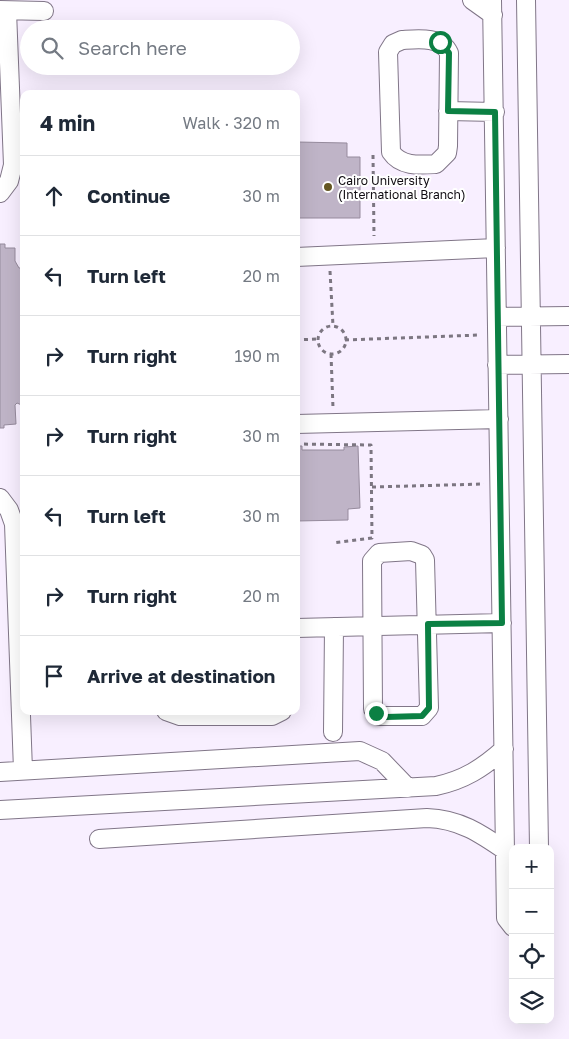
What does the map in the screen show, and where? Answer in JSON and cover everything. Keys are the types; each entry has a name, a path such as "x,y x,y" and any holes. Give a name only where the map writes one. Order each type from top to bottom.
{"lane":[{"path":"472,0 492,7 506,918 509,922"},
{"path":"526,0 539,844"},
{"path":"0,193 9,181 13,165 4,10 44,11"},
{"path":"406,39 436,41 447,49 450,58 447,153 436,164 402,163 395,159 389,145 388,52 397,41 406,39"},
{"path":"448,111 495,112"},
{"path":"300,257 496,248"},
{"path":"497,326 530,317 569,316"},
{"path":"497,365 569,364"},
{"path":"300,424 498,419"},
{"path":"0,498 9,510 14,524 20,688"},
{"path":"410,551 422,555 426,560 428,624 429,708 422,716 380,716 373,709 372,561 378,553 410,551"},
{"path":"300,628 502,623"},
{"path":"333,732 334,627"},
{"path":"21,715 23,770"},
{"path":"177,715 202,715"},
{"path":"248,715 274,715"},
{"path":"0,810 436,786 463,778 488,764 504,749"},
{"path":"0,772 360,751 382,761 408,788"},
{"path":"98,839 427,818 451,820 465,825 506,851"}],"path":[{"path":"374,241 373,146 389,145"},
{"path":"330,256 333,326"},
{"path":"333,326 342,330 346,340 341,350 331,354 321,349 317,339 322,329 333,326"},
{"path":"346,340 497,326"},
{"path":"300,340 317,339"},
{"path":"331,354 334,423"},
{"path":"300,444 370,445 372,538 333,543"},
{"path":"372,487 500,484"}],"building":[{"name":"Cairo University (International Branch)","path":"300,142 347,143 347,157 360,157 360,218 300,218"},
{"path":"0,244 5,244 5,248 15,248 15,261 20,268 20,404 17,403 15,405 16,424 4,425 4,428 0,428"},
{"path":"300,446 302,446 302,450 344,450 344,447 358,446 360,508 348,509 348,520 300,521"}],"place":[{"name":"Cairo University (International Branch)","path":"328,187"}],"route":[{"path":"376,713 386,717 422,716 429,708 428,624 502,623 495,112 448,111 450,58 447,49 440,42"}]}
